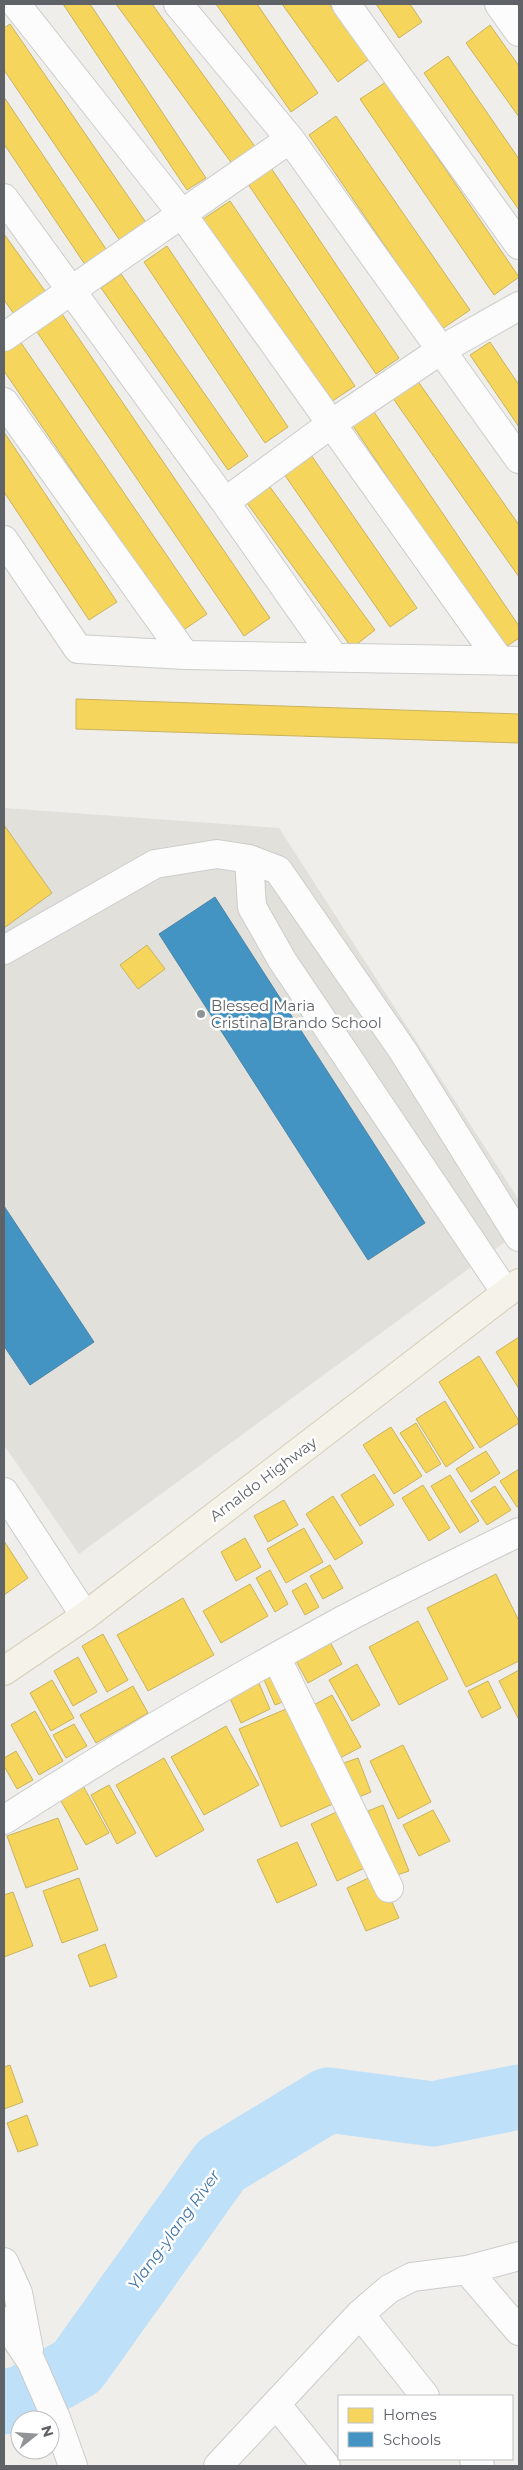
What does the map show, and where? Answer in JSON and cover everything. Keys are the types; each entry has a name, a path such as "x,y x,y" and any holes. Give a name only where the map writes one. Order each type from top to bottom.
{"main road":[{"name":"Arnaldo Highway","path":"4,1671 85,1616 513,1288"}],"street":[{"path":"16,4 182,214 331,424 509,661"},
{"path":"178,4 290,139 519,459"},
{"path":"346,4 519,244"},
{"path":"499,4 519,32"},
{"path":"4,337 72,288 290,139"},
{"path":"4,198 72,288 333,656"},
{"path":"225,502 331,424 441,350 519,306"},
{"path":"4,402 185,655"},
{"path":"4,540 78,650 185,655 333,656 509,661"},
{"path":"4,950 155,864 217,854 250,859 278,870 403,1051 519,1237"},
{"path":"250,859 252,907 282,960 513,1288"},
{"path":"4,1492 85,1616"},
{"path":"4,1820 150,1728 276,1657 345,1619 519,1532"},
{"path":"276,1657 389,1888"},
{"path":"218,2466 360,2314 389,2289 412,2277 467,2270 519,2256"},
{"path":"4,2262 18,2293 31,2361"},
{"path":"467,2270 519,2332"},
{"path":"360,2314 424,2395"},
{"path":"4,2321 31,2361 56,2418 73,2466"},
{"path":"276,2404 326,2466"}],"shaded area":[{"name":"Blessed Maria Cristina Brando School","path":"4,808 279,828 519,1200 519,1232 79,1554 4,1445"}],"building: Homes":[{"path":"63,4 90,4 206,178 187,190"},
{"path":"116,4 152,4 256,148 233,165"},
{"path":"216,4 257,4 318,93 291,112"},
{"path":"282,4 329,4 369,59 338,82"},
{"path":"376,4 410,4 422,22 399,38"},
{"path":"10,24 147,224 121,242 4,70 4,28"},
{"path":"490,25 519,66 519,117 466,43"},
{"path":"448,56 519,159 519,210 424,73"},
{"path":"386,82 519,277 494,295 360,99"},
{"path":"4,97 110,255 88,269 4,144"},
{"path":"336,116 470,310 442,329 309,135"},
{"path":"271,168 399,358 376,374 248,184"},
{"path":"230,201 355,386 328,404 203,219"},
{"path":"4,234 45,291 14,314 4,300"},
{"path":"167,246 288,427 265,443 144,262"},
{"path":"121,274 248,456 228,470 101,288"},
{"path":"60,311 270,618 244,636 35,329"},
{"path":"17,337 207,614 182,631 4,371 4,346"},
{"path":"490,342 519,385 519,427 470,355"},
{"path":"417,380 519,525 519,577 392,397"},
{"path":"374,412 519,626 519,638 503,649 353,426"},
{"path":"4,432 117,602 89,620 4,492"},
{"path":"311,455 417,608 390,627 284,474"},
{"path":"267,483 375,630 352,648 244,499"},
{"path":"76,699 519,714 519,743 76,729"},
{"path":"4,825 52,893 4,928"},
{"path":"147,945 165,969 138,989 120,965"},
{"path":"519,1337 519,1389 496,1352"},
{"path":"479,1356 519,1421 519,1423 480,1448 439,1382"},
{"path":"445,1401 474,1448 446,1467 416,1419"},
{"path":"416,1423 441,1464 426,1473 400,1433"},
{"path":"391,1427 422,1476 394,1494 363,1445"},
{"path":"486,1451 500,1473 471,1492 456,1469"},
{"path":"519,1469 519,1506 517,1507 500,1481"},
{"path":"374,1474 394,1505 360,1526 341,1495"},
{"path":"450,1475 479,1521 460,1533 431,1486"},
{"path":"423,1485 450,1528 429,1541 402,1498"},
{"path":"495,1486 511,1510 487,1525 471,1501"},
{"path":"333,1496 363,1543 335,1560 306,1514"},
{"path":"284,1500 298,1525 268,1542 254,1516"},
{"path":"304,1528 323,1562 286,1583 267,1549"},
{"path":"245,1538 261,1567 236,1581 221,1552"},
{"path":"4,1541 28,1578 4,1595"},
{"path":"330,1565 343,1588 323,1599 310,1576"},
{"path":"270,1570 288,1604 275,1612 256,1578"},
{"path":"496,1574 519,1621 519,1661 466,1687 427,1608"},
{"path":"306,1583 319,1607 305,1615 292,1591"},
{"path":"250,1584 268,1616 221,1643 203,1611"},
{"path":"183,1598 214,1655 148,1691 117,1635"},
{"path":"418,1621 448,1679 399,1705 369,1647"},
{"path":"103,1634 128,1680 107,1692 82,1646"},
{"path":"330,1642 342,1664 308,1683 296,1661"},
{"path":"78,1657 97,1692 73,1706 54,1671"},
{"path":"357,1664 380,1705 352,1721 329,1680"},
{"path":"280,1668 293,1698 275,1705 262,1675"},
{"path":"519,1670 519,1718 518,1718 499,1681"},
{"path":"255,1674 270,1709 241,1723 225,1687"},
{"path":"52,1680 74,1718 51,1731 30,1693"},
{"path":"488,1681 501,1708 482,1718 468,1691"},
{"path":"133,1686 148,1713 96,1743 80,1715"},
{"path":"332,1695 361,1747 338,1759 310,1707"},
{"path":"293,1706 335,1803 281,1827 239,1729"},
{"path":"35,1711 63,1761 39,1775 11,1725"},
{"path":"74,1724 87,1746 66,1758 53,1735"},
{"path":"226,1726 259,1785 204,1815 171,1757"},
{"path":"403,1745 431,1802 398,1819 370,1761"},
{"path":"16,1751 33,1780 17,1789 4,1766 4,1758"},
{"path":"164,1758 204,1830 156,1857 116,1785"},
{"path":"358,1758 371,1792 352,1800 338,1765"},
{"path":"81,1782 109,1833 86,1845 58,1796"},
{"path":"109,1785 136,1833 117,1844 91,1795"},
{"path":"383,1805 409,1871 394,1876 368,1811"},
{"path":"347,1807 373,1864 337,1881 311,1824"},
{"path":"433,1810 450,1841 419,1856 403,1825"},
{"path":"58,1818 78,1869 26,1888 7,1836"},
{"path":"297,1842 317,1885 277,1903 257,1860"},
{"path":"379,1873 399,1918 366,1931 347,1888"},
{"path":"79,1878 98,1930 62,1943 43,1891"},
{"path":"13,1892 33,1946 4,1957 4,1895"},
{"path":"105,1944 117,1977 90,1987 78,1955"},
{"path":"10,2065 23,2102 4,2109 4,2067"},
{"path":"27,2115 38,2145 18,2152 7,2123"}],"building: Schools":[{"path":"215,897 425,1223 368,1260 159,934"},
{"path":"4,1206 94,1342 30,1385 4,1346"}],"waterway":[{"name":"Ylang-ylang River","path":"4,2402 22,2398 77,2367 221,2165 328,2100 433,2114 519,2097"}],"place":[{"name":"Blessed Maria Cristina Brando School","path":"201,1014"}]}
